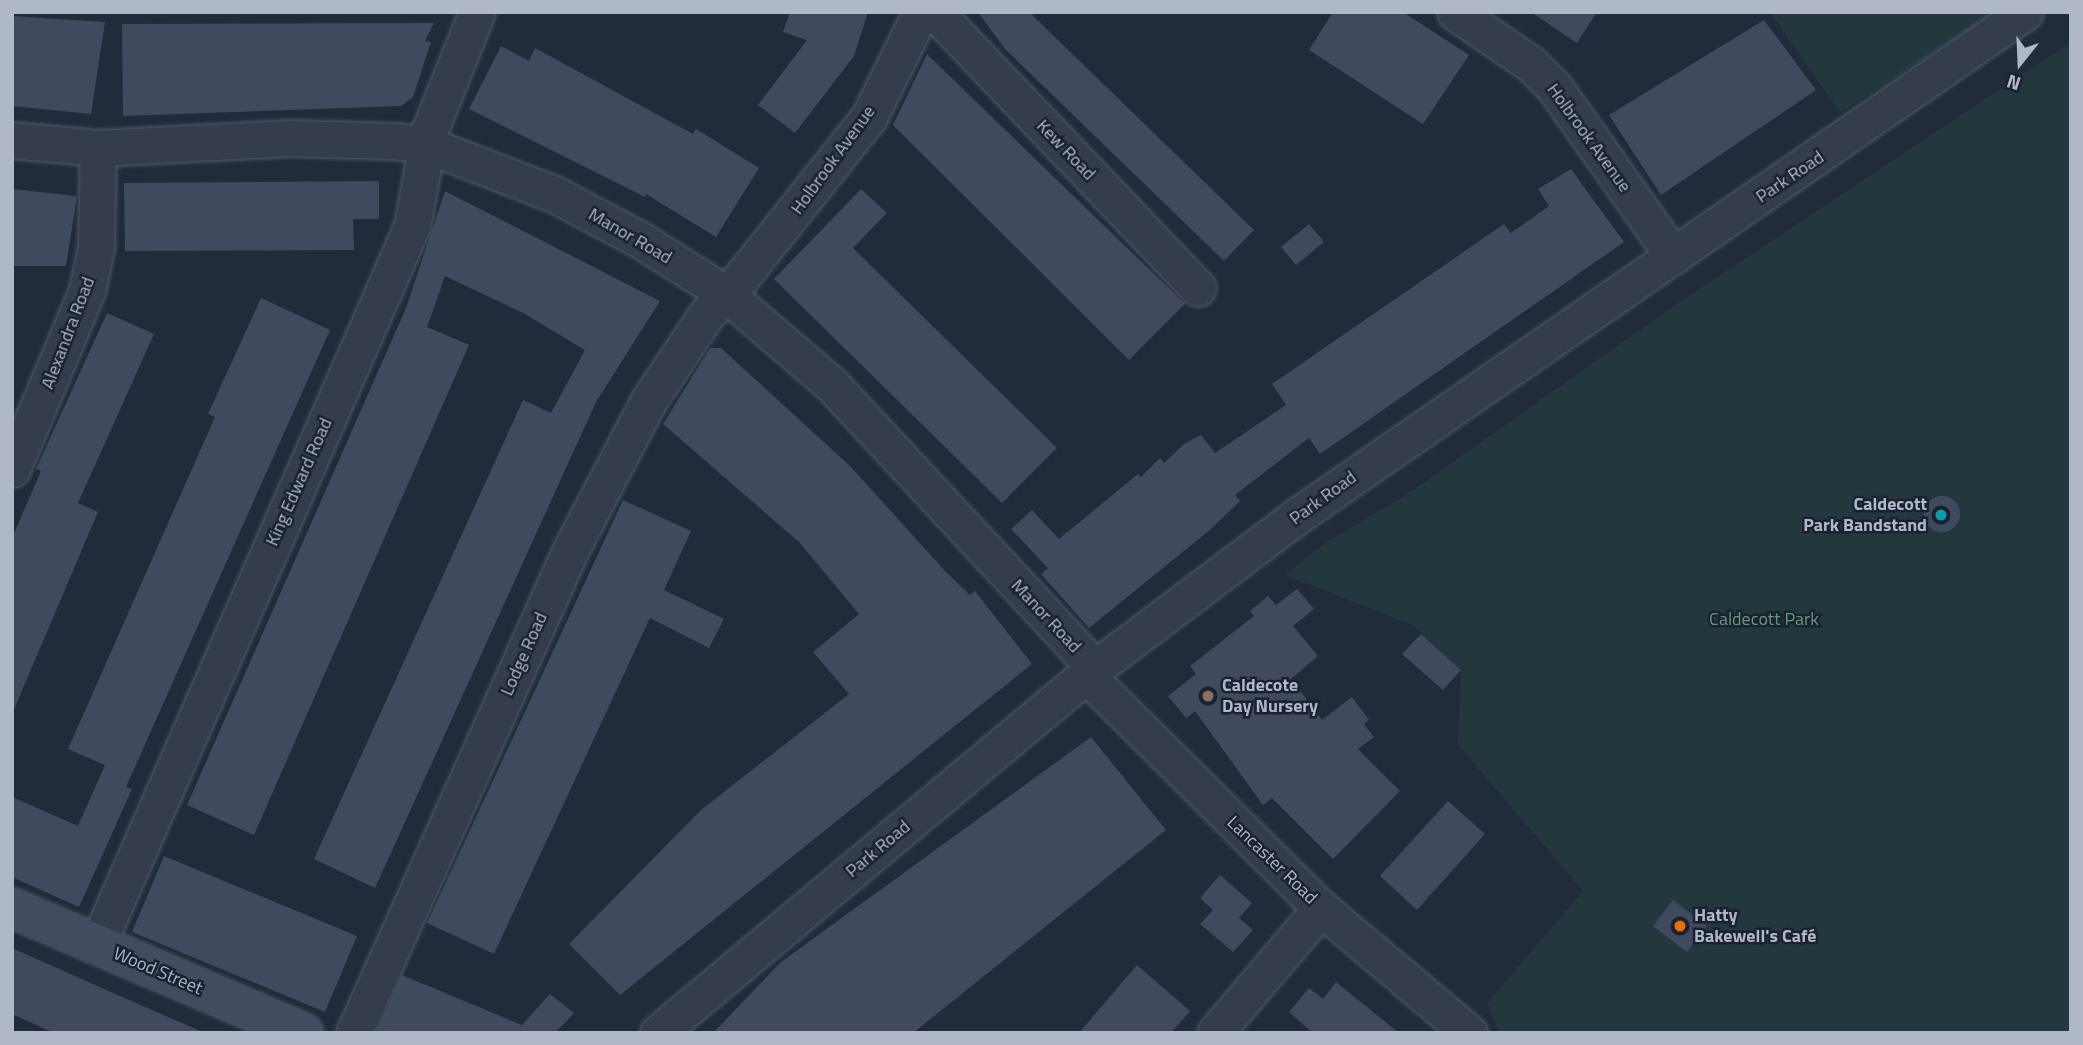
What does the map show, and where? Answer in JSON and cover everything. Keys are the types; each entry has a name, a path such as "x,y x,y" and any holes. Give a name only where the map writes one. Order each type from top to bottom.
{"street":[{"name":"King Edward Road","path":"97,945 412,226 425,145 477,12"},
{"name":"Holbrook Avenue","path":"726,294 869,117 921,12"},
{"name":"Kew Road","path":"935,12 1198,288"},
{"name":"Holbrook Avenue","path":"1455,12 1531,64 1554,87 1673,256"},
{"name":"Park Road","path":"658,1033 1090,672 1329,492 2025,12"},
{"name":"Manor Road","path":"12,140 98,148 291,138 425,145 554,194 639,239 726,294 832,385 1090,672"},
{"name":"Alexandra Road","path":"12,469 88,291 96,248 98,148"},
{"name":"Lodge Road","path":"354,1033 570,549 649,400 706,315 726,294"},
{"name":"Lancaster Road","path":"1090,672 1321,908 1469,1033"},
{"name":"Wood Street","path":"12,908 303,1033"},
{"path":"1215,1033 1321,908"}],"green space":[{"path":"1770,12 1997,12 1840,113"},
{"name":"Caldecott Park","path":"2071,42 2071,1033 1499,1033 1487,1003 1583,891 1458,745 1461,670 1414,626 1285,575 1322,545 1409,493 1668,310"}],"building":[{"path":"790,12 868,12 854,56 795,133 758,105 807,40 783,32"},
{"path":"978,12 1029,12 1254,230 1224,261 1005,49"},
{"path":"1333,12 1403,12 1469,55 1423,124 1309,50"},
{"path":"1531,12 1597,12 1577,43"},
{"path":"12,16 105,22 91,114 12,106"},
{"path":"1764,20 1816,90 1661,195 1609,115"},
{"path":"434,23 425,41 431,42 413,97 401,106 123,116 122,24"},
{"path":"501,46 529,61 535,48 693,134 696,129 759,168 716,237 646,194 645,197 469,109"},
{"path":"927,54 1185,304 1129,360 893,125"},
{"path":"1571,169 1624,242 1320,454 1309,438 1235,495 1240,501 1211,529 1089,628 1041,574 1048,568 1011,529 1032,510 1059,539 1138,474 1141,477 1160,458 1164,463 1184,444 1201,435 1215,453 1286,405 1272,384 1504,224 1511,233 1549,206 1538,189"},
{"path":"379,181 379,219 353,219 354,250 125,251 124,183"},
{"path":"12,189 77,196 66,266 12,266"},
{"path":"861,189 887,213 853,248 1057,448 1002,503 774,279"},
{"path":"445,191 660,301 596,402 375,888 314,859 523,400 551,413 585,350 523,313 445,276 427,327 469,345 254,835 187,805 406,308"},
{"path":"1309,224 1324,242 1296,265 1281,247"},
{"path":"261,298 330,330 126,787 132,789 79,907 12,877 12,797 78,826 105,765 68,749 215,417 208,414"},
{"path":"107,313 154,334 78,503 98,512 12,714 12,538 41,471 36,469"},
{"path":"710,348 721,348 850,466 946,572 970,595 975,591 1032,664 620,995 569,944 701,810 849,694 813,652 859,614 799,542 663,424"},
{"name":"Caldecott Park Bandstand","path":"1942,496 1955,501 1960,514 1955,527 1942,532 1929,527 1924,514 1929,501"},
{"path":"623,500 691,531 664,590 724,619 709,648 650,618 494,954 427,923"},
{"path":"1297,589 1314,609 1293,626 1318,656 1291,679 1322,720 1352,697 1369,720 1364,724 1374,737 1358,749 1400,791 1333,859 1272,798 1263,805 1195,711 1186,718 1168,696 1196,674 1190,666 1254,616 1250,611 1268,596 1276,605"},
{"path":"1421,634 1461,670 1443,690 1402,654"},
{"path":"1091,737 1166,830 913,1033 713,1033 781,962"},
{"path":"1448,801 1485,834 1417,910 1380,876"},
{"path":"164,856 357,936 325,1012 132,932"},
{"path":"1220,875 1252,903 1239,918 1253,930 1233,952 1200,924 1213,910 1200,898"},
{"name":"Hatty Bakewell's Café","path":"1673,900 1707,926 1687,952 1653,926"},
{"path":"12,948 205,1033 54,1033 12,1014"},
{"path":"1137,965 1190,1011 1171,1033 1079,1033"},
{"path":"402,975 522,1025 550,994 574,1013 555,1033 376,1033"},
{"path":"1336,982 1399,1033 1313,1033 1289,1012 1309,988 1323,999"}],"place":[{"name":"Caldecott Park Bandstand","path":"1941,515"},
{"name":"Caldecote Day Nursery","path":"1208,696"},
{"name":"Hatty Bakewell's Café","path":"1680,926"}]}
